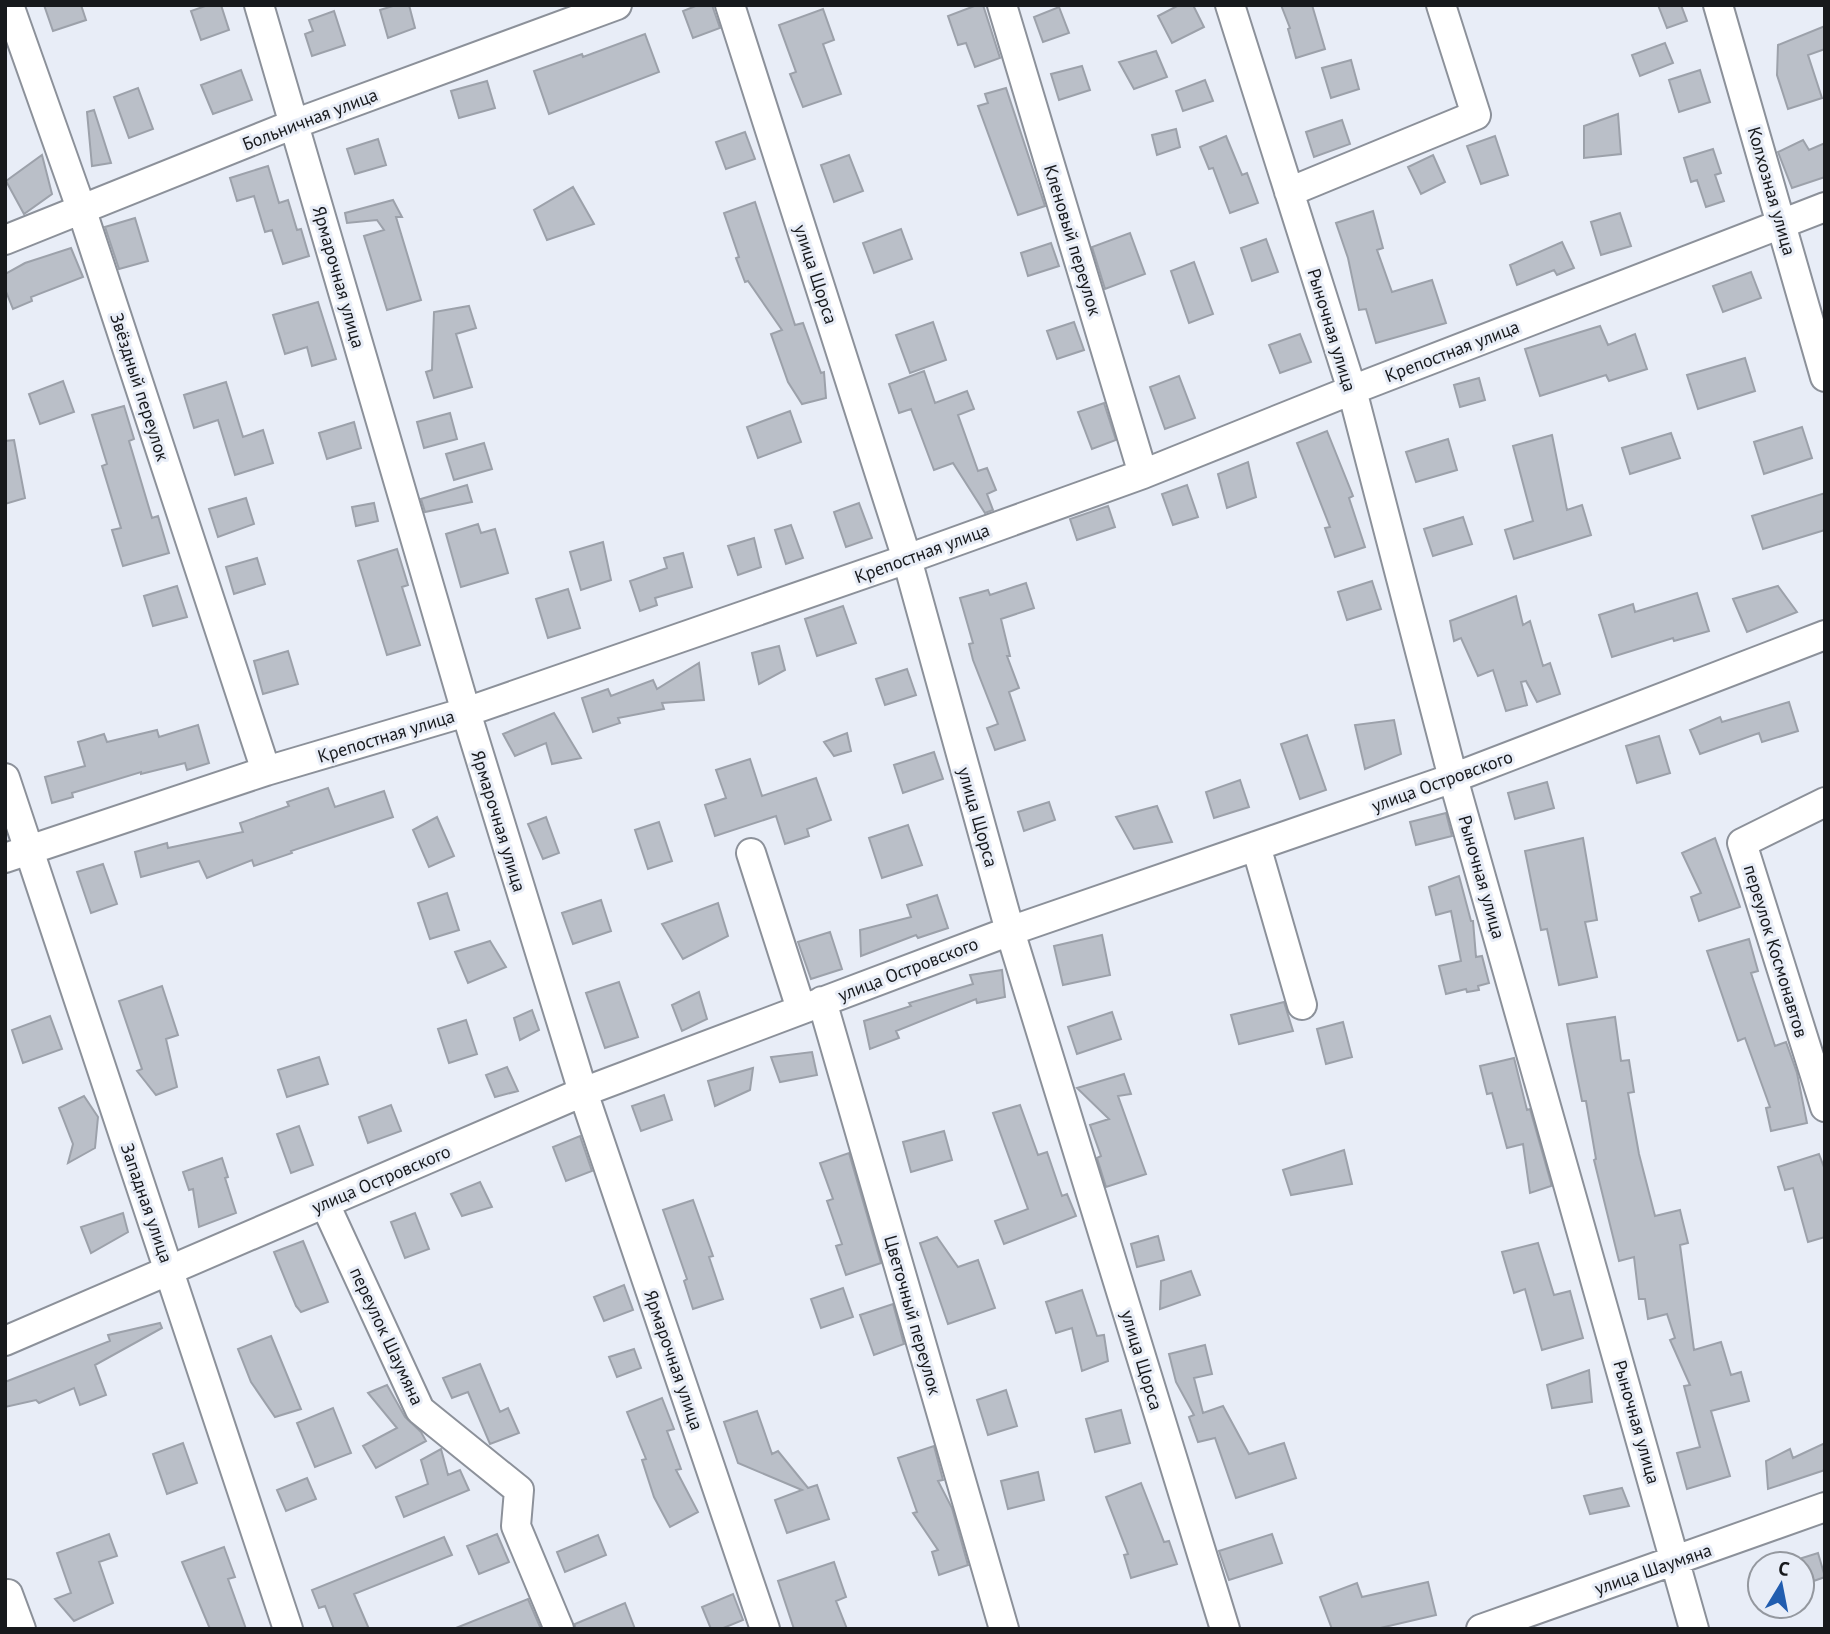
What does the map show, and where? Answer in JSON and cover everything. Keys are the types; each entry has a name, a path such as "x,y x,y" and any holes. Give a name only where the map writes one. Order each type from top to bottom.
{"street":[{"name":"Звёздный переулок","path":"9,5 82,211 266,771"},
{"name":"Ярмарочная улица","path":"259,5 466,712 583,1092 765,1629"},
{"name":"Больничная улица","path":"5,240 294,124 617,5"},
{"name":"улица Щорса","path":"730,5 907,559 1010,931 1225,1629"},
{"name":"Кленовый переулок","path":"1002,5 1143,474"},
{"name":"Рыночная улица","path":"1230,5 1352,390 1454,778 1694,1629"},
{"path":"1289,192 1476,115 1441,5"},
{"name":"Колхозная улица","path":"1718,5 1825,377"},
{"name":"Крепостная улица","path":"17,854 266,771 466,712 907,559 1143,474 1825,207"},
{"name":"улица Островского","path":"5,1341 583,1092 1010,931 1454,778 1825,635"},
{"name":"Западная улица","path":"5,778 17,854 170,1271 288,1629"},
{"name":"переулок Космонавтов","path":"1825,802 1742,844 1825,1107"},
{"path":"1256,846 1302,1005"},
{"name":"Цветочный переулок","path":"751,853 812,1005 1004,1629"},
{"name":"переулок Шаумяна","path":"326,1204 420,1410 519,1490 516,1526 559,1629"},
{"name":"улица Шаумяна","path":"1481,1629 1825,1507"},
{"path":"8,1594 21,1629"}],"building":[{"path":"44,5 81,5 86,20 53,31"},
{"path":"208,5 221,5 229,30 201,40 191,11"},
{"path":"396,5 409,5 415,28 388,38 380,10"},
{"path":"698,5 712,5 720,28 693,38 683,11"},
{"path":"983,5 1000,58 975,67 966,43 958,45 948,16"},
{"path":"1179,5 1193,5 1204,27 1172,43 1158,16"},
{"path":"1281,5 1312,5 1325,49 1296,58 1288,29 1290,28"},
{"path":"1658,5 1681,5 1687,21 1667,28"},
{"path":"1059,7 1069,33 1043,42 1034,17"},
{"path":"823,9 834,40 823,44 841,94 803,107 790,74 796,72 779,25"},
{"path":"334,11 345,45 312,56 305,34 313,31 309,20"},
{"path":"1825,26 1825,49 1808,55 1822,98 1788,109 1777,75 1778,45"},
{"path":"645,34 659,72 549,114 534,71 582,54 583,57"},
{"path":"1665,43 1673,63 1640,76 1632,55"},
{"path":"1156,51 1167,77 1134,89 1119,62"},
{"path":"1351,60 1359,89 1331,98 1322,68"},
{"path":"1082,66 1090,90 1059,100 1051,74"},
{"path":"241,70 252,100 213,114 201,85"},
{"path":"1700,70 1710,102 1679,112 1669,80"},
{"path":"1205,80 1213,101 1183,111 1176,91"},
{"path":"487,81 495,108 459,118 451,91"},
{"path":"138,88 153,129 129,138 114,97"},
{"path":"1006,88 1045,206 1018,215 978,106 988,103 985,94"},
{"path":"94,110 111,163 92,166 87,112"},
{"path":"1618,114 1621,154 1584,158 1584,126"},
{"path":"1342,120 1350,144 1314,157 1306,132"},
{"path":"1176,129 1180,147 1157,155 1152,135"},
{"path":"745,132 755,159 726,169 716,142"},
{"path":"1226,136 1242,175 1247,173 1258,203 1230,213 1213,168 1209,169 1200,147"},
{"path":"1495,136 1508,175 1481,184 1467,146"},
{"path":"378,139 386,165 355,174 347,149"},
{"path":"1803,140 1809,150 1825,143 1825,177 1792,188 1778,152"},
{"path":"1713,149 1721,173 1715,175 1724,201 1706,207 1697,180 1691,182 1684,158"},
{"path":"42,155 52,194 24,214 6,181"},
{"path":"849,155 863,191 834,202 821,165"},
{"path":"1433,155 1445,182 1421,194 1408,167"},
{"path":"268,166 279,203 288,200 297,230 301,229 309,256 283,264 272,230 265,232 254,196 237,201 230,178"},
{"path":"573,187 594,224 547,240 534,210"},
{"path":"393,200 402,217 396,217 421,300 387,310 364,236 384,230 377,220 347,223 345,213"},
{"path":"755,202 795,325 803,323 821,373 824,372 826,398 802,404 788,382 771,334 782,330 748,281 745,282 736,258 739,257 724,213"},
{"path":"1373,211 1383,248 1377,250 1392,292 1432,280 1446,323 1376,343 1366,309 1359,310 1348,258 1336,223"},
{"path":"1620,213 1631,246 1601,255 1591,222"},
{"path":"135,218 148,261 119,269 105,227"},
{"path":"901,229 912,259 874,273 863,243"},
{"path":"1130,233 1145,274 1105,289 1092,247"},
{"path":"1266,239 1278,272 1252,281 1241,248"},
{"path":"1562,242 1574,268 1557,275 1554,270 1517,285 1510,265"},
{"path":"1051,243 1059,266 1028,276 1021,253"},
{"path":"71,248 83,277 31,297 32,301 13,309 5,289 5,274 25,263"},
{"path":"1194,262 1213,314 1189,323 1171,271"},
{"path":"1751,272 1761,298 1723,312 1713,286"},
{"path":"318,302 336,359 312,366 307,347 285,354 273,315"},
{"path":"469,306 476,328 456,334 472,387 434,398 426,372 432,370 434,312"},
{"path":"933,322 946,360 910,373 896,335"},
{"path":"1074,322 1084,350 1057,359 1047,331"},
{"path":"1600,326 1608,345 1635,334 1647,369 1609,381 1606,375 1540,396 1525,349"},
{"path":"1300,334 1311,362 1280,373 1269,345"},
{"path":"1745,358 1755,391 1698,409 1687,375"},
{"path":"924,371 935,403 967,391 974,409 958,415 978,471 987,468 996,490 987,494 993,510 985,513 953,463 934,470 911,409 899,413 889,384"},
{"path":"1179,376 1195,418 1165,429 1150,387"},
{"path":"1479,378 1485,400 1460,407 1454,385"},
{"path":"63,381 74,412 40,424 29,394"},
{"path":"226,382 243,437 263,430 273,463 235,475 218,420 194,428 184,395"},
{"path":"1104,403 1116,440 1092,449 1078,412"},
{"path":"124,406 134,439 129,441 152,518 158,516 169,553 123,566 112,530 121,528 102,466 107,464 92,415"},
{"path":"790,411 801,442 758,458 747,427"},
{"path":"450,413 457,439 424,448 417,422"},
{"path":"354,422 361,448 327,459 319,433"},
{"path":"1802,427 1812,458 1764,474 1754,442"},
{"path":"1327,431 1353,496 1349,498 1365,547 1335,557 1325,528 1330,527 1297,443"},
{"path":"1671,433 1680,458 1630,474 1622,448"},
{"path":"1552,435 1567,510 1582,505 1591,535 1514,559 1505,530 1533,521 1513,446"},
{"path":"1448,439 1457,470 1416,482 1406,452"},
{"path":"14,440 25,498 5,504 5,441"},
{"path":"484,443 492,469 454,480 446,454"},
{"path":"1248,462 1256,497 1227,508 1218,474"},
{"path":"467,485 472,502 425,512 421,499"},
{"path":"1187,485 1198,517 1173,525 1162,494"},
{"path":"1825,493 1825,530 1763,549 1752,516"},
{"path":"246,498 254,524 218,537 209,509"},
{"path":"374,503 378,521 356,526 352,507"},
{"path":"859,503 872,538 846,547 834,512"},
{"path":"1108,506 1115,527 1077,540 1070,519"},
{"path":"1463,517 1472,544 1433,556 1424,529"},
{"path":"478,524 481,533 495,529 508,573 461,587 446,534"},
{"path":"791,525 803,558 786,564 775,530"},
{"path":"754,538 761,567 738,575 728,546"},
{"path":"603,542 611,580 581,590 570,552"},
{"path":"397,549 408,585 402,587 420,645 387,655 358,561"},
{"path":"683,553 692,587 655,598 657,605 640,611 630,581 667,568 664,558"},
{"path":"257,558 265,584 234,594 226,567"},
{"path":"1372,581 1381,609 1347,620 1338,592"},
{"path":"1026,583 1034,608 1001,619 1010,656 1007,656 1019,688 1009,692 1025,740 995,750 987,728 998,724 973,660 969,644 973,643 960,598 988,590 990,595"},
{"path":"177,586 187,617 153,626 144,596"},
{"path":"1778,586 1797,612 1747,632 1733,599"},
{"path":"568,589 580,628 548,638 536,599"},
{"path":"1697,593 1709,631 1674,641 1673,638 1612,657 1599,615 1633,604 1635,612"},
{"path":"1516,596 1523,625 1530,621 1543,666 1550,663 1560,694 1537,702 1526,681 1521,682 1527,705 1506,711 1493,670 1478,676 1461,638 1454,641 1450,621"},
{"path":"843,606 856,643 817,656 805,619"},
{"path":"779,646 785,670 759,684 752,653"},
{"path":"288,651 298,684 263,694 254,661"},
{"path":"699,663 704,700 662,703 664,709 618,718 620,723 593,732 582,698 608,689 611,696 653,680 657,689"},
{"path":"907,669 916,695 885,705 876,679"},
{"path":"1789,702 1798,731 1762,742 1759,733 1700,754 1690,730 1720,717 1722,722"},
{"path":"554,713 581,758 552,764 546,743 515,756 503,734"},
{"path":"1394,720 1401,754 1365,769 1355,725"},
{"path":"198,725 209,763 187,770 185,763 141,772 72,793 73,797 52,803 45,777 85,766 78,742 104,734 107,742 157,730 159,737"},
{"path":"847,733 851,751 834,756 824,742"},
{"path":"1307,735 1326,790 1300,799 1281,744"},
{"path":"1659,736 1670,773 1637,783 1626,746"},
{"path":"934,752 943,779 903,793 894,765"},
{"path":"750,759 762,796 816,778 831,820 807,829 809,836 785,844 776,816 715,836 705,805 726,798 716,770"},
{"path":"1240,780 1249,807 1214,818 1206,792"},
{"path":"1547,782 1554,808 1515,819 1508,793"},
{"path":"328,788 335,807 384,791 393,817 254,866 252,860 207,878 199,861 141,877 135,852 167,843 168,848 243,832 240,823 289,806 287,802"},
{"path":"1049,802 1055,820 1024,831 1018,812"},
{"path":"1157,806 1172,842 1134,849 1116,817"},
{"path":"1446,813 1452,836 1416,845 1410,822"},
{"path":"437,817 454,856 429,867 413,830"},
{"path":"546,817 559,853 543,859 528,824"},
{"path":"659,822 672,861 648,869 635,830"},
{"path":"908,825 922,865 882,878 869,838"},
{"path":"1583,838 1597,920 1585,922 1597,977 1559,985 1547,929 1541,930 1525,851"},
{"path":"1715,838 1740,907 1699,921 1691,897 1701,893 1682,853"},
{"path":"103,864 117,904 91,913 77,872"},
{"path":"1459,876 1473,921 1476,957 1482,956 1489,983 1478,986 1479,990 1467,992 1466,989 1446,994 1439,966 1461,961 1451,911 1436,915 1429,887"},
{"path":"447,893 459,930 430,939 418,903"},
{"path":"937,895 948,928 918,938 916,935 861,956 860,930 911,917 907,905"},
{"path":"601,900 611,931 573,944 562,913"},
{"path":"718,903 728,936 683,959 662,924"},
{"path":"830,932 842,969 811,979 798,942"},
{"path":"1102,935 1110,975 1063,985 1054,946"},
{"path":"1749,939 1758,971 1751,973 1775,1046 1786,1042 1797,1073 1807,1123 1771,1131 1766,1108 1770,1107 1745,1038 1738,1041 1707,951"},
{"path":"490,941 506,967 468,983 455,952"},
{"path":"1002,970 1005,997 977,1003 976,999 896,1031 899,1038 870,1049 864,1021 911,1006 909,1003 973,984 970,975"},
{"path":"619,982 638,1037 605,1048 586,993"},
{"path":"162,986 178,1035 166,1039 177,1087 156,1095 137,1071 142,1069 119,1001"},
{"path":"699,992 707,1019 682,1031 672,1005"},
{"path":"1284,1002 1293,1031 1239,1044 1231,1015"},
{"path":"532,1010 539,1030 520,1040 514,1018"},
{"path":"1112,1012 1121,1039 1077,1054 1068,1027"},
{"path":"50,1016 62,1049 23,1063 12,1030"},
{"path":"1615,1017 1621,1061 1629,1060 1634,1092 1628,1093 1639,1154 1655,1216 1680,1210 1688,1243 1680,1245 1694,1350 1721,1342 1731,1375 1741,1372 1749,1401 1711,1411 1730,1476 1687,1489 1677,1453 1700,1447 1684,1386 1690,1385 1670,1340 1675,1338 1667,1314 1648,1319 1645,1299 1639,1299 1634,1257 1619,1261 1594,1160 1596,1159 1586,1101 1582,1101 1567,1024"},
{"path":"466,1020 477,1054 449,1063 438,1029"},
{"path":"1343,1022 1352,1057 1326,1064 1317,1029"},
{"path":"812,1052 817,1075 780,1082 771,1057"},
{"path":"319,1057 328,1084 287,1097 278,1070"},
{"path":"1514,1058 1527,1110 1530,1109 1551,1183 1551,1186 1530,1193 1523,1144 1507,1148 1492,1093 1487,1094 1480,1066"},
{"path":"507,1067 518,1091 495,1097 486,1075"},
{"path":"753,1068 750,1090 715,1106 708,1081"},
{"path":"1124,1074 1131,1094 1118,1096 1146,1174 1106,1187 1097,1158 1101,1156 1090,1125 1109,1119 1077,1088"},
{"path":"664,1095 672,1120 641,1131 632,1106"},
{"path":"84,1096 98,1117 95,1148 68,1163 73,1144 59,1108"},
{"path":"391,1105 401,1131 368,1143 359,1117"},
{"path":"1020,1105 1038,1155 1047,1152 1062,1196 1067,1194 1076,1216 1004,1244 995,1221 1028,1209 993,1113"},
{"path":"299,1126 313,1165 291,1173 277,1134"},
{"path":"944,1131 952,1160 911,1172 903,1142"},
{"path":"580,1136 592,1171 566,1181 553,1147"},
{"path":"1344,1150 1352,1184 1291,1195 1283,1170"},
{"path":"849,1153 881,1263 846,1275 836,1246 842,1244 827,1201 833,1199 820,1163"},
{"path":"1819,1154 1825,1170 1825,1237 1808,1242 1793,1188 1785,1190 1778,1167"},
{"path":"222,1158 236,1213 199,1227 193,1189 189,1190 183,1172"},
{"path":"480,1182 492,1207 462,1216 451,1194"},
{"path":"693,1200 713,1256 709,1257 723,1299 693,1309 684,1281 687,1279 663,1210"},
{"path":"123,1213 128,1232 91,1253 81,1227"},
{"path":"415,1213 429,1249 405,1258 391,1222"},
{"path":"1158,1236 1164,1260 1137,1267 1131,1244"},
{"path":"937,1237 958,1267 978,1260 995,1308 948,1324 920,1243"},
{"path":"303,1241 328,1302 301,1312 274,1252"},
{"path":"1538,1243 1554,1295 1570,1291 1583,1338 1542,1350 1525,1289 1514,1293 1502,1252"},
{"path":"1191,1271 1200,1295 1160,1309 1161,1281"},
{"path":"624,1285 633,1310 604,1321 594,1297"},
{"path":"843,1288 853,1317 821,1328 811,1299"},
{"path":"1082,1290 1097,1336 1104,1335 1108,1361 1082,1371 1072,1328 1056,1333 1046,1302"},
{"path":"893,1304 904,1344 874,1355 860,1315"},
{"path":"160,1323 162,1328 95,1365 106,1395 80,1405 74,1388 39,1403 36,1400 5,1407 5,1382 110,1341 108,1335"},
{"path":"271,1336 301,1409 275,1417 251,1382 238,1349"},
{"path":"1205,1345 1212,1374 1194,1378 1203,1413 1223,1406 1249,1454 1284,1443 1296,1478 1236,1498 1215,1438 1198,1442 1189,1417 1194,1415 1176,1382 1169,1354"},
{"path":"634,1349 641,1368 617,1377 609,1357"},
{"path":"480,1364 500,1412 508,1408 519,1433 490,1444 468,1392 452,1398 443,1378"},
{"path":"1589,1370 1592,1402 1552,1408 1547,1385"},
{"path":"387,1385 405,1417 421,1432 426,1441 376,1468 363,1446 397,1428 368,1393"},
{"path":"1006,1390 1017,1426 988,1435 977,1400"},
{"path":"662,1398 674,1429 667,1431 681,1469 676,1470 698,1512 670,1527 654,1497 642,1460 646,1459 627,1412"},
{"path":"333,1408 351,1453 315,1467 297,1423"},
{"path":"1121,1410 1130,1443 1095,1452 1086,1419"},
{"path":"757,1411 772,1454 778,1451 808,1488 817,1485 829,1519 787,1533 775,1500 802,1490 738,1463 724,1422"},
{"path":"183,1443 197,1483 167,1494 153,1454"},
{"path":"1825,1443 1825,1470 1768,1489 1766,1461 1790,1449 1793,1458"},
{"path":"934,1446 943,1480 938,1481 952,1508 968,1565 939,1575 932,1552 938,1550 913,1513 917,1512 898,1458"},
{"path":"441,1449 448,1475 460,1470 469,1490 404,1517 396,1497 428,1484 421,1460"},
{"path":"1038,1472 1044,1500 1008,1509 1001,1481"},
{"path":"307,1478 316,1499 286,1511 277,1490"},
{"path":"1141,1483 1164,1542 1169,1541 1177,1564 1131,1578 1124,1555 1128,1554 1106,1497"},
{"path":"1622,1488 1629,1506 1590,1514 1584,1496"},
{"path":"109,1534 117,1556 99,1562 113,1603 74,1621 55,1599 71,1593 57,1553"},
{"path":"497,1534 509,1562 479,1574 467,1546"},
{"path":"1272,1534 1282,1563 1229,1580 1219,1551"},
{"path":"598,1535 606,1555 565,1572 557,1552"},
{"path":"444,1537 452,1555 354,1594 369,1629 334,1629 325,1606 319,1608 312,1590"},
{"path":"224,1547 235,1577 228,1579 246,1629 210,1629 182,1562"},
{"path":"1816,1554 1825,1577 1816,1580"},
{"path":"834,1562 846,1597 836,1601 847,1629 794,1629 778,1581"},
{"path":"1428,1582 1436,1615 1376,1629 1332,1629 1320,1597 1357,1583 1362,1597"},
{"path":"733,1594 743,1620 721,1629 711,1629 702,1607"},
{"path":"528,1599 541,1629 456,1629 456,1628"},
{"path":"625,1603 635,1629 575,1629 575,1624"}]}
